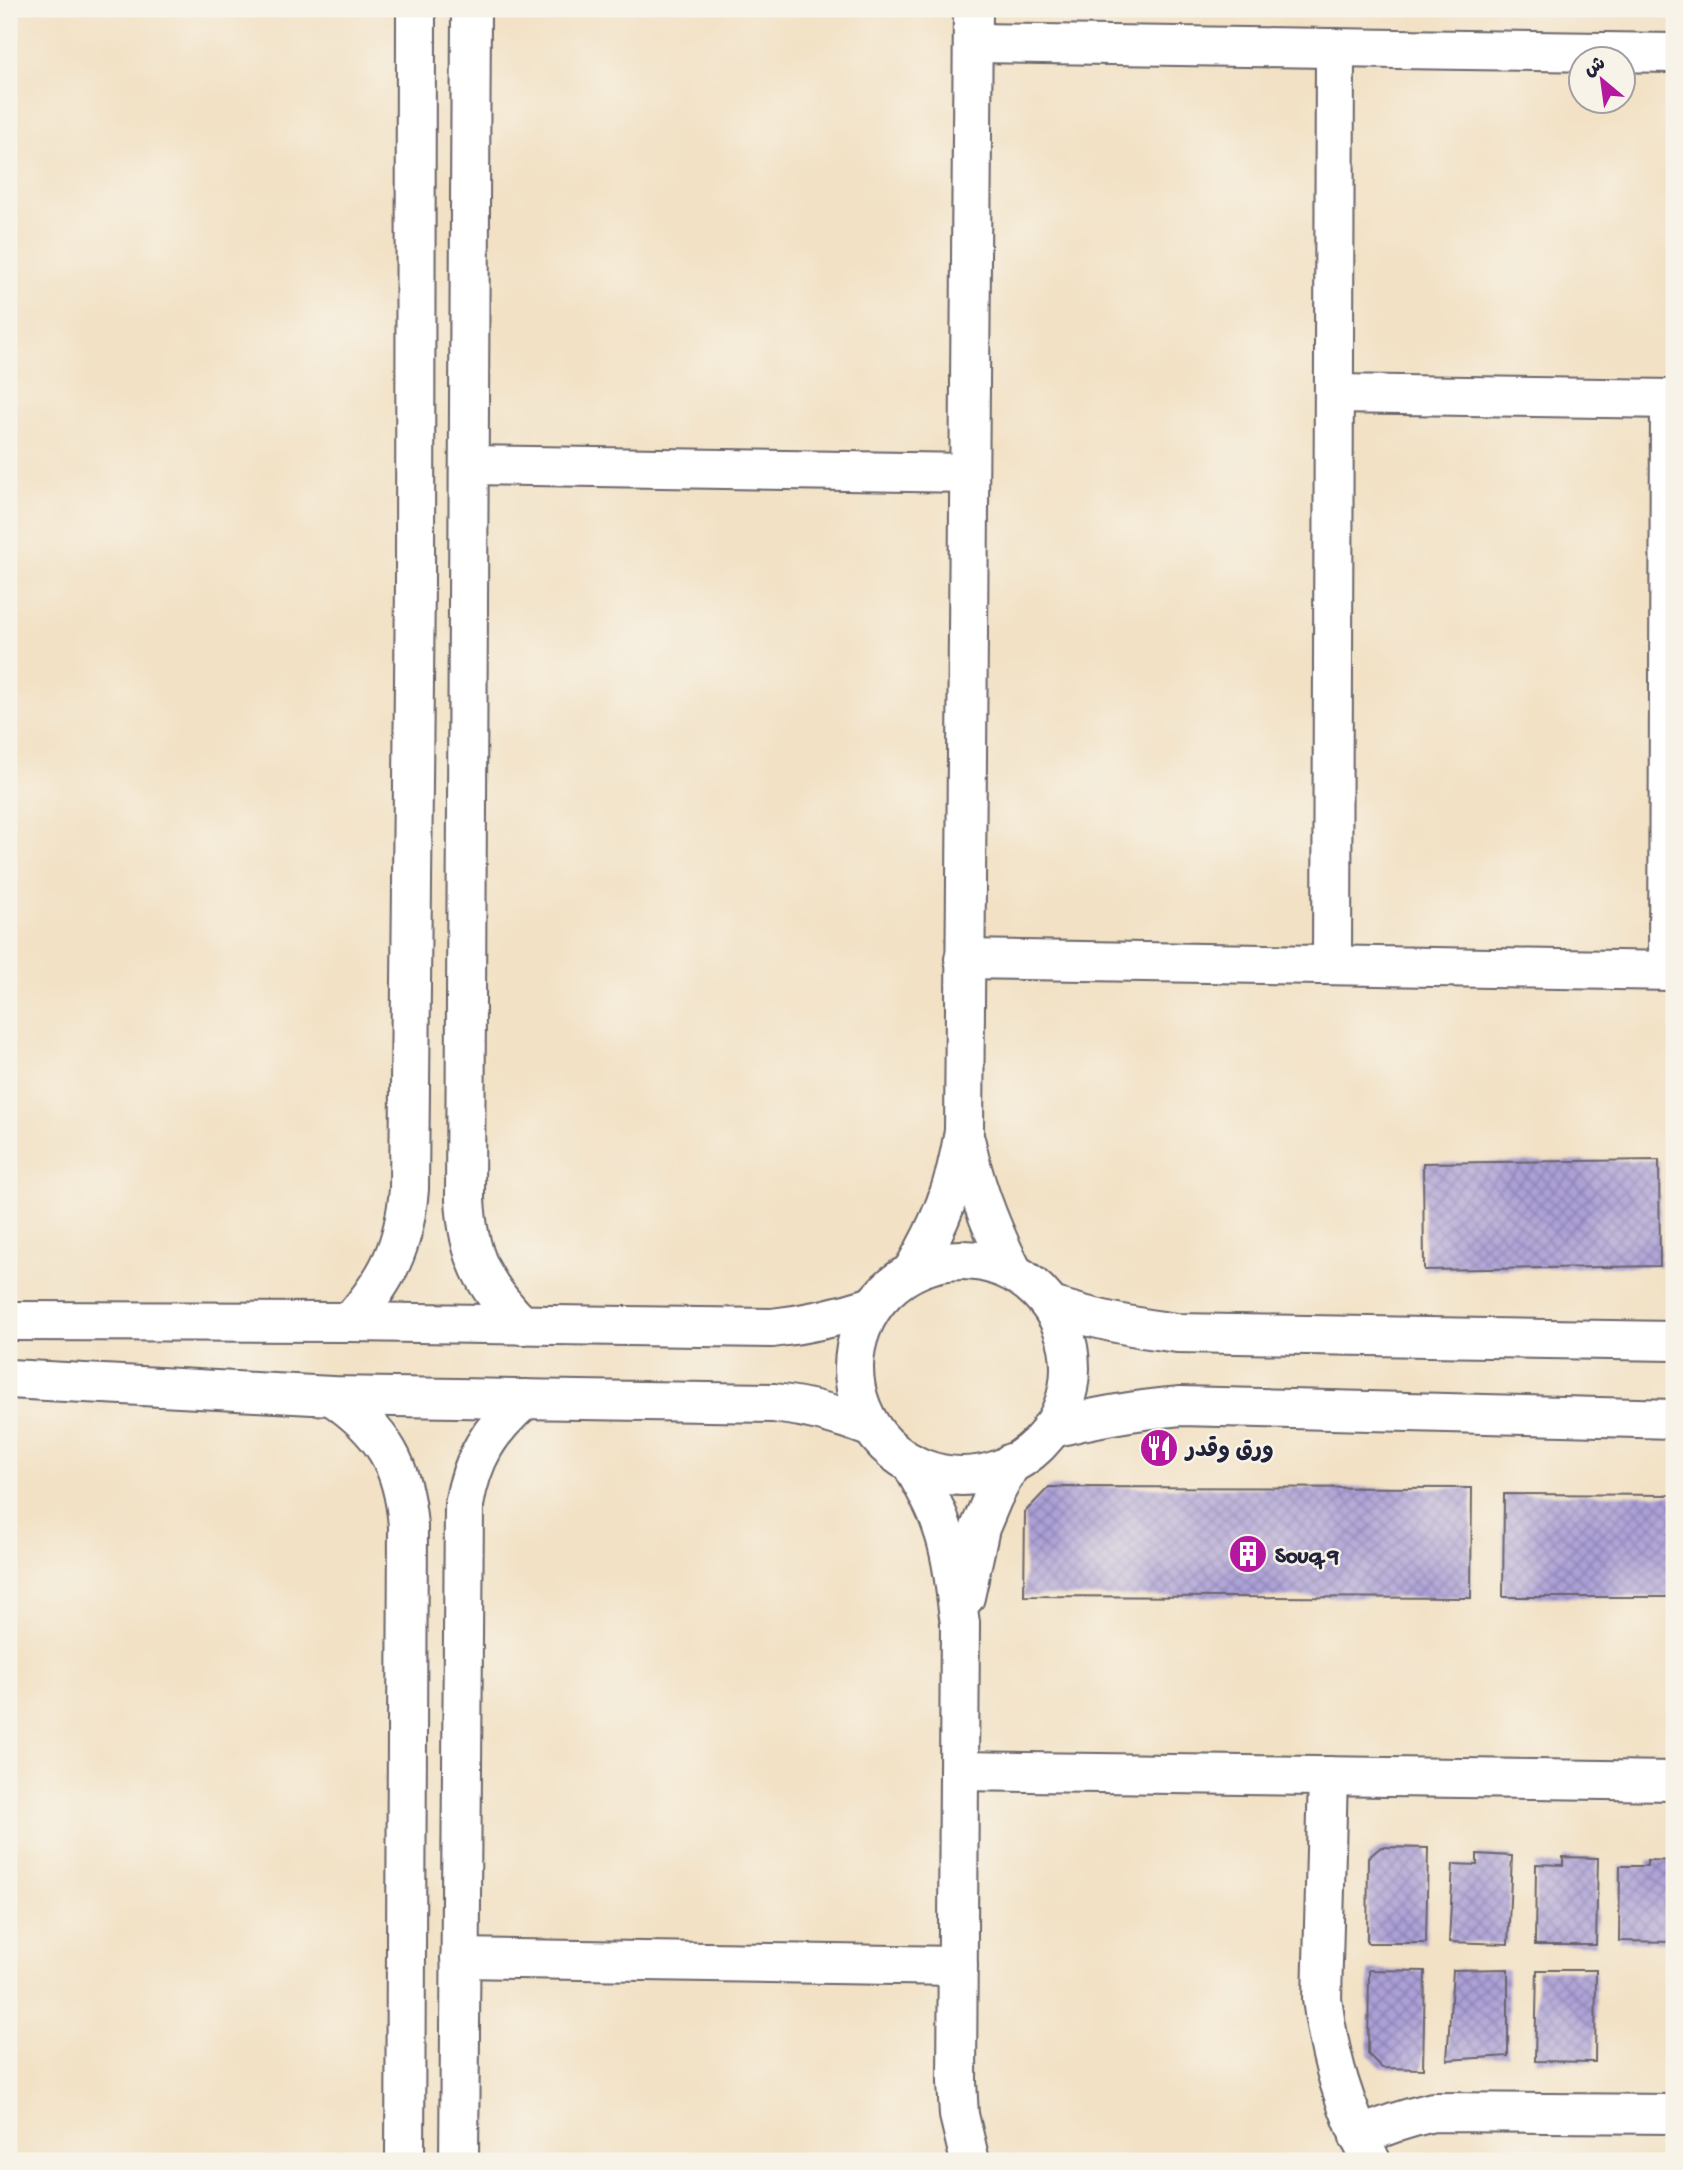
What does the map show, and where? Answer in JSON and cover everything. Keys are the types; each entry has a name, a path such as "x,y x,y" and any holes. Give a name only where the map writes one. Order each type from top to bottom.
{"street":[{"path":"350,1322 370,1300 399,1248 409,1189 415,580 416,9"},
{"path":"471,9 466,1218 474,1256 485,1282 502,1305 522,1325"},
{"path":"912,1272 932,1240 947,1205 958,1168 964,1131 973,26 1335,48 1674,53"},
{"path":"1332,965 1335,48"},
{"path":"964,959 1671,971 1672,399 1334,394"},
{"path":"469,465 970,473"},
{"path":"964,1131 971,1168 982,1203 1013,1272"},
{"path":"962,1259 988,1263 1013,1272 1034,1287 1051,1306 1063,1329 1069,1354 1069,1381 1063,1406 1051,1429 1033,1449 1011,1463 987,1472 961,1475 935,1472 911,1463 889,1448 872,1429 860,1406 854,1380 854,1355 860,1329 873,1306 890,1287 912,1272 936,1263 962,1259"},
{"path":"9,1321 350,1322 772,1328 829,1320 873,1306"},
{"path":"1051,1306 1092,1319 1177,1333 1674,1341"},
{"path":"9,1379 332,1396 774,1403 808,1407 841,1416 872,1429"},
{"path":"332,1396 354,1410 373,1429 394,1463 406,1500 405,2161"},
{"path":"459,2161 464,1505 468,1480 490,1434 506,1415 525,1399"},
{"path":"1051,1429 1093,1417 1137,1409 1181,1406 1674,1419"},
{"path":"911,1463 942,1526 950,1556 960,1623 957,2082 960,2115 970,2161"},
{"path":"960,1623 980,1528 1011,1463"},
{"path":"959,1771 1674,1781"},
{"path":"1328,1776 1322,1999 1334,2070 1345,2104 1365,2149 1395,2122 1433,2112 1674,2114"},
{"path":"460,1958 958,1966"}],"building":[{"path":"1659,1160 1660,1266 1424,1270 1423,1163"},
{"name":"Souq 9","path":"1049,1487 1472,1488 1471,1598 1024,1596 1025,1512"},
{"path":"1504,1494 1674,1495 1674,1597 1503,1597"},
{"path":"1381,1847 1428,1848 1426,1943 1367,1943 1368,1858"},
{"path":"1477,1854 1512,1856 1508,1944 1449,1942 1453,1864 1477,1865"},
{"path":"1563,1857 1598,1858 1596,1945 1535,1945 1536,1864 1563,1865"},
{"path":"1647,1860 1674,1861 1674,1942 1619,1941 1620,1866 1647,1866"},
{"path":"1508,1969 1508,2056 1447,2060 1453,1970"},
{"path":"1369,1970 1425,1971 1423,2069 1382,2068 1368,2054"},
{"path":"1537,1970 1596,1970 1595,2062 1535,2061"}],"place":[{"name":"ورق وقدر","path":"1159,1448"},
{"name":"Souq 9","path":"1248,1554"}]}
